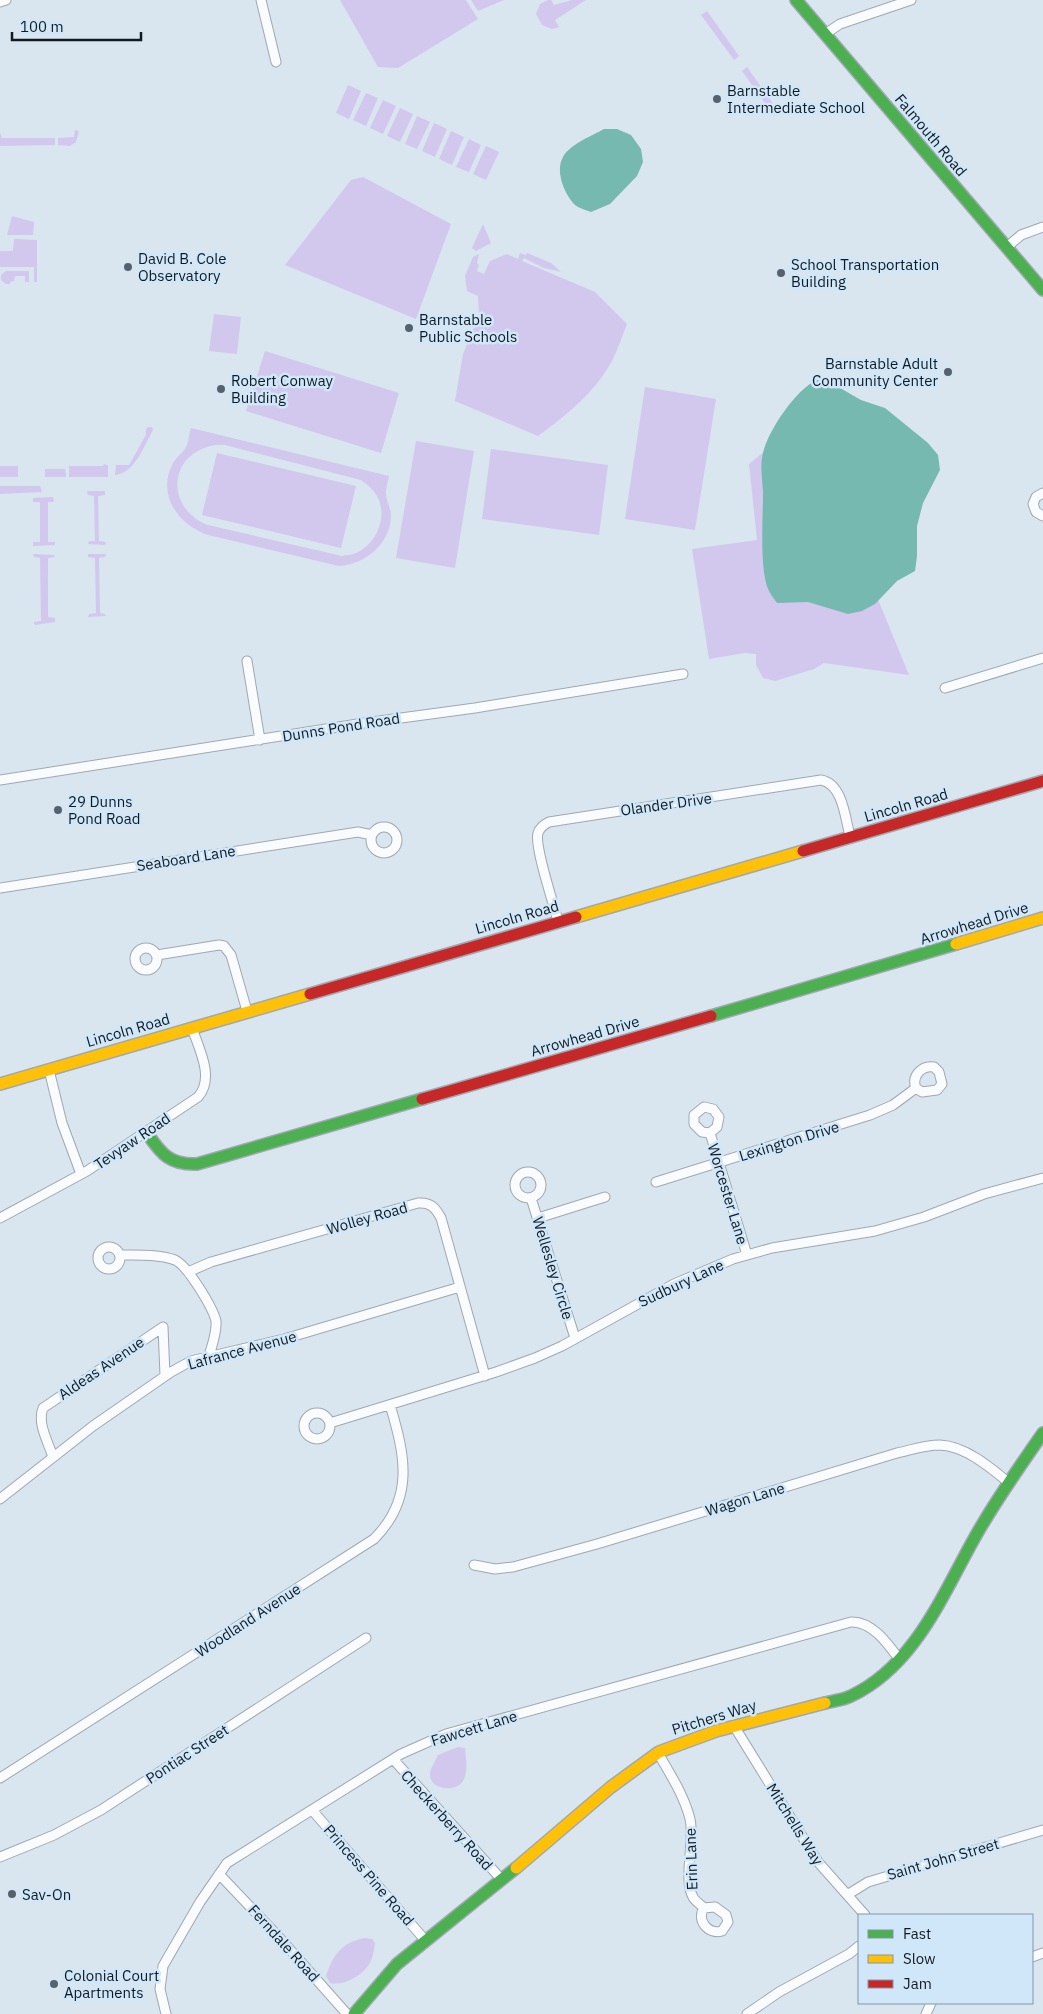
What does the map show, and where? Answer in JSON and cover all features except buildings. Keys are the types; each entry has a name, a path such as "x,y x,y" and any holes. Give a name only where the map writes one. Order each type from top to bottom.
{"street":[{"path":"0,2 6,0"},
{"path":"261,0 276,62"},
{"name":"Falmouth Road","path":"796,0 1043,290"},
{"path":"826,34 840,24 910,0"},
{"path":"1007,248 1021,235 1043,227"},
{"path":"1043,493 1036,496 1033,504 1036,512 1043,516"},
{"path":"945,688 1043,658"},
{"path":"247,661 260,740"},
{"name":"Dunns Pond Road","path":"0,780 475,708 683,674"},
{"name":"Olander Drive","path":"558,921 540,855 538,836 542,827 549,822 821,780 828,782 836,790 850,836"},
{"name":"Lincoln Road","path":"0,1084 1043,781"},
{"name":"Seaboard Lane","path":"0,888 358,832 372,834"},
{"name":"Arrowhead Drive","path":"147,1133 173,1162 185,1165 198,1164 1043,918"},
{"path":"157,955 219,945 224,946 231,956 247,1011"},
{"name":"Tevyaw Road","path":"0,1218 81,1174 147,1133 170,1114 198,1097 204,1089 206,1078 204,1064 192,1028"},
{"path":"49,1070 62,1123 81,1174"},
{"name":"Lexington Drive","path":"656,1182 870,1115 893,1105 916,1088"},
{"name":"Worcester Lane","path":"710,1133 747,1255"},
{"name":"Sudbury Lane","path":"330,1423 485,1376 536,1358 674,1284 705,1270 747,1255 772,1248 876,1231 924,1217 984,1194 1043,1178"},
{"path":"538,1218 604,1197"},
{"name":"Wellesley Circle","path":"531,1198 576,1338"},
{"name":"Wolley Road","path":"188,1272 211,1262 418,1203 427,1203 435,1208 441,1218 485,1376"},
{"path":"120,1255 168,1258 180,1263 188,1272 211,1309 216,1322 216,1330 209,1356"},
{"name":"Lafrance Avenue","path":"0,1499 93,1426 191,1361 293,1337 460,1286"},
{"name":"Aldeas Avenue","path":"53,1457 42,1422 41,1413 43,1408 163,1327 166,1376"},
{"name":"Woodland Avenue","path":"0,1778 374,1539 391,1520 398,1506 403,1482 402,1449 390,1405"},
{"name":"Pitchers Way","path":"354,2014 397,1964 502,1880 611,1787 658,1753 676,1744 734,1726 849,1697 871,1685 899,1659 933,1611 1008,1482 1043,1433"},
{"name":"Wagon Lane","path":"474,1565 495,1569 512,1568 897,1453 927,1446 946,1446 963,1452 994,1470 1008,1482"},
{"name":"Fawcett Lane","path":"166,2014 160,1989 163,1966 219,1874 232,1859 393,1759 428,1741 446,1734 851,1622 861,1623 873,1630 890,1646 899,1659"},
{"name":"Pontiac Street","path":"0,1857 54,1835 101,1810 366,1638"},
{"name":"Mitchells Way","path":"734,1726 818,1862 864,1914"},
{"name":"Erin Lane","path":"658,1753 682,1796 689,1817 692,1832 690,1888 693,1898 704,1908"},
{"name":"Checkerberry Road","path":"393,1759 502,1880"},
{"name":"Princess Pine Road","path":"312,1810 425,1940"},
{"name":"Saint John Street","path":"847,1895 868,1882 1043,1830"},
{"name":"Ferndale Road","path":"219,1874 277,1935 347,2014"},
{"path":"747,2014 779,1992 849,1954 858,1947"}],"shaded area":[{"path":"340,0 466,0 478,19 398,68 378,67"},
{"path":"471,0 504,0 478,11"},
{"path":"551,0 554,5 572,0 586,0 555,20 559,27 552,29 542,25 536,14 540,4"},
{"path":"707,11 739,56 734,60 701,15"},
{"path":"747,67 779,112 774,116 742,71"},
{"path":"348,85 361,91 349,119 336,113"},
{"path":"366,93 378,98 366,126 353,120"},
{"path":"383,100 396,106 383,134 370,128"},
{"path":"400,108 413,114 400,142 387,136"},
{"path":"417,116 430,122 417,149 405,144"},
{"path":"434,123 447,129 435,157 422,151"},
{"path":"604,129 617,129 631,135 641,149 643,162 637,176 610,204 591,212 580,208 570,199 562,182 560,169 566,152"},
{"path":"75,130 79,131 76,142 70,146 58,145 58,138 74,137"},
{"path":"451,131 464,137 452,165 439,159"},
{"path":"0,133 2,138 55,138 55,145 0,146"},
{"path":"469,139 481,145 469,172 456,167"},
{"path":"486,146 499,152 486,180 473,174"},
{"path":"363,177 451,224 416,319 285,265 351,180"},
{"path":"12,216 34,222 33,235 7,235"},
{"path":"483,224 491,243 476,251 472,248"},
{"path":"14,239 37,240 37,282 34,282 34,267 0,267 0,251 13,251"},
{"path":"520,253 526,255 527,253 551,263 561,272 544,268 524,258 522,261 595,292 627,324 605,373 589,393 570,411 538,436 455,401 463,354 479,315 478,296 467,291 465,276 473,257 479,254 477,271 484,274 490,261 507,254 518,259"},
{"path":"6,271 29,271 29,282 25,282 25,276 15,276 14,281 6,284 1,280 1,275"},
{"path":"214,314 241,317 237,354 209,351"},
{"path":"265,351 399,393 381,453 246,411"},
{"path":"817,380 828,381 861,400 885,408 928,443 938,455 940,470 923,503 917,526 915,571 897,581 875,604 862,611 848,614 808,602 777,603 768,589 764,573 761,467 763,453 777,423 792,401 800,392"},
{"path":"645,387 716,399 695,530 625,519"},
{"path":"841,389 870,580 909,675 824,663 814,669 775,681 763,678 756,665 756,654 745,653 709,659 692,549 757,540 749,464"},
{"path":"148,427 152,427 153,430 138,458 128,469 115,475 116,465 129,465 146,435"},
{"path":"191,428 389,476 386,495 391,518 386,537 381,545 366,557 339,566 208,535 198,530 180,517 173,508 167,488 168,476 172,465 186,447","holes":["216,445 225,445 361,480 374,491 381,508 380,523 374,538 361,551 342,556 208,525 194,517 184,506 179,494 178,481 181,469 188,458 200,450"]},
{"path":"416,441 474,451 455,568 396,558"},
{"path":"491,449 608,465 599,535 482,519"},
{"path":"217,453 356,486 341,548 202,515"},
{"path":"104,464 108,465 108,477 69,477 69,466 103,466"},
{"path":"0,466 18,466 18,477 0,477"},
{"path":"65,466 66,477 45,477 45,469 65,469"},
{"path":"0,486 40,486 42,492 0,494"},
{"path":"87,491 105,491 105,495 98,496 99,541 106,542 105,545 88,544 89,541 95,541 94,496 88,495"},
{"path":"53,497 54,502 48,502 48,542 55,542 55,545 33,546 33,542 40,542 40,502 33,502 33,498"},
{"path":"33,554 55,555 48,558 48,617 55,618 55,622 35,625 34,623 41,621 40,558 34,557"},
{"path":"88,554 106,554 105,557 99,558 100,613 106,616 88,617 89,614 96,613 95,558 88,557"},
{"path":"458,1747 465,1748 466,1768 464,1779 456,1787 444,1788 438,1786 431,1779 431,1768 438,1755"},
{"path":"365,1938 372,1939 375,1943 368,1966 361,1974 351,1980 335,1984 330,1983 326,1976 335,1956 344,1946"}],"traffic: fast":[{"path":"796,0 1043,290"},
{"path":"711,1016 956,944"},
{"path":"147,1133 167,1157 180,1163 197,1164 422,1099"},
{"path":"825,1703 848,1697 875,1682 913,1644 943,1597 989,1513 1043,1433"},
{"path":"354,2014 397,1964 516,1868"}],"traffic: slow":[{"path":"576,917 803,851"},
{"path":"956,944 1043,918"},
{"path":"0,1084 310,994"},
{"path":"516,1868 611,1787 659,1752 716,1731 825,1703"}],"traffic: jam":[{"path":"803,851 1043,781"},
{"path":"310,994 576,917"},
{"path":"422,1099 711,1016"}],"place":[{"name":"Barnstable Intermediate School","path":"717,99"},
{"name":"David B. Cole Observatory","path":"128,267"},
{"name":"School Transportation Building","path":"781,273"},
{"name":"Barnstable Public Schools","path":"409,328"},
{"name":"Barnstable Adult Community Center","path":"948,372"},
{"name":"Robert Conway Building","path":"221,389"},
{"name":"29 Dunns Pond Road","path":"58,810"},
{"name":"Sav-On","path":"12,1894"},
{"name":"Colonial Court Apartments","path":"54,1984"}]}
